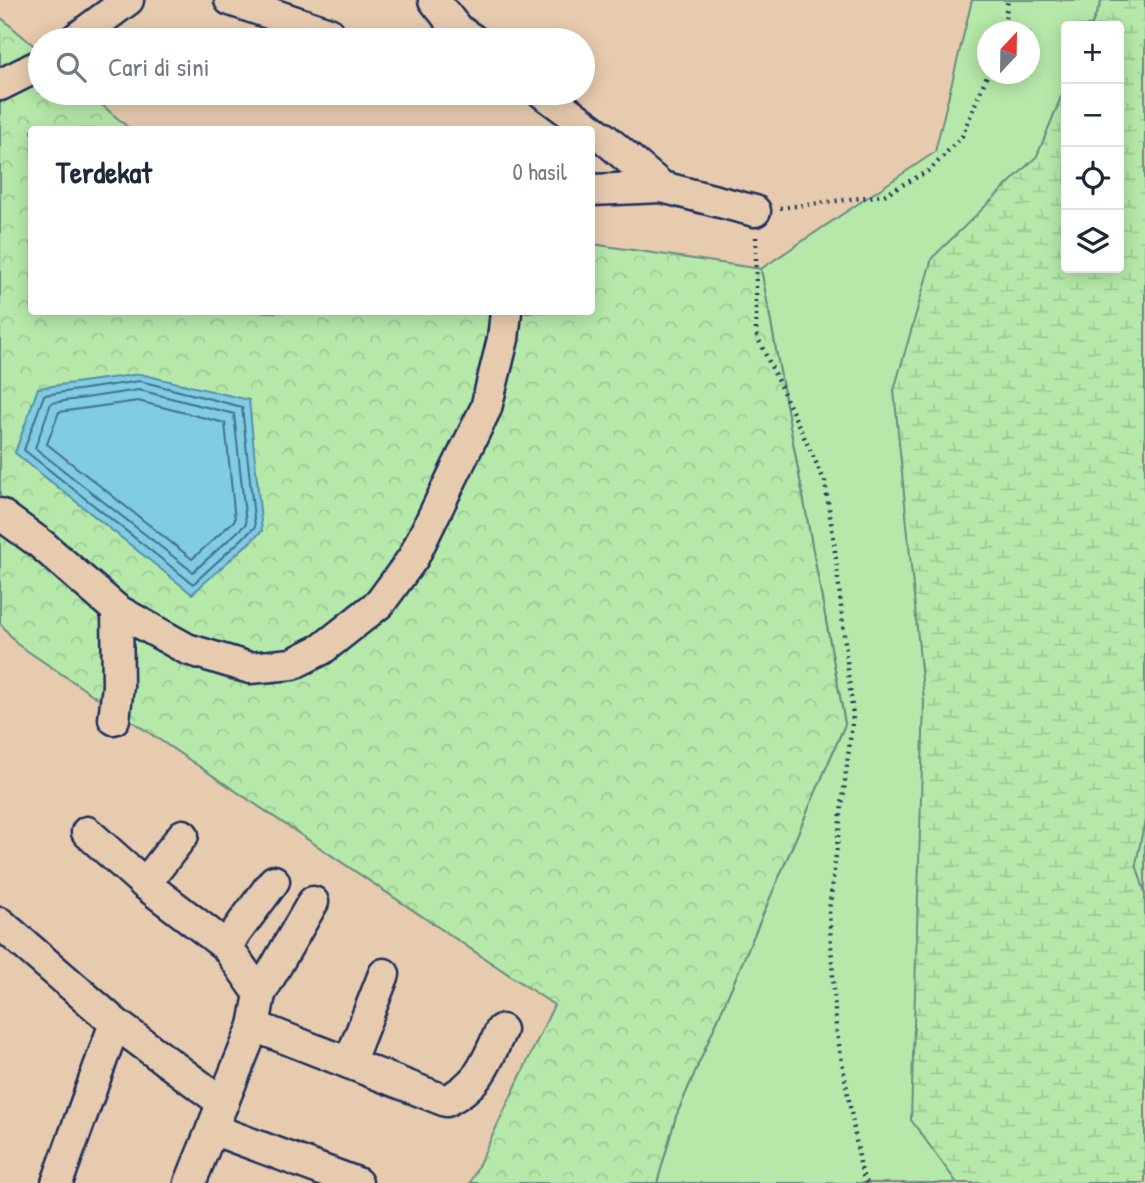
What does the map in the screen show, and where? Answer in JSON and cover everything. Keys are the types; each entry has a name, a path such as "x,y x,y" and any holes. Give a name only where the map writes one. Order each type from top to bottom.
{"street":[{"path":"90,28 128,0"},
{"path":"230,0 315,28"},
{"path":"434,0 456,28"},
{"path":"0,85 28,71"},
{"path":"559,105 588,126"},
{"path":"595,131 662,187"},
{"path":"595,190 662,187 755,211"},
{"path":"0,514 41,544 117,610 187,649 250,668 292,664 322,649 380,603 413,558 486,408 503,339 506,315"},
{"path":"114,719 118,686 117,610"},
{"path":"87,832 145,884 226,946 260,994"},
{"path":"145,884 183,835"},
{"path":"226,946 274,881"},
{"path":"190,1183 254,1026 260,994 313,902"},
{"path":"0,923 217,1116 357,1183"},
{"path":"349,1063 384,974"},
{"path":"57,1183 115,1023"},
{"path":"254,1026 446,1101 464,1092 481,1075 501,1030"}],"path":[{"path":"1005,21 1009,0"},
{"path":"867,1183 862,1174 836,1028 829,911 853,716 836,555 825,482 756,334 755,211 884,195 930,170 962,136 983,84"},
{"path":"859,1183 862,1174"}],"green space":[{"path":"972,0 1145,0 1145,1183 657,1183 676,1116 845,724 761,269 935,152"},
{"path":"1102,0 1145,0 1145,820 1136,864 1145,893 1145,1183 957,1183 911,1120 924,701 894,390 932,258 1037,156 1061,97 1061,273 1124,273 1124,21 1093,21"},
{"path":"0,17 28,41 28,105 102,105 126,126 28,126 28,315 595,315 595,244 761,269 845,724 676,1116 657,1183 470,1183 554,1005 17,644 0,623"}],"water":[{"path":"140,374 249,400 262,531 192,594 15,453 38,388"}]}
